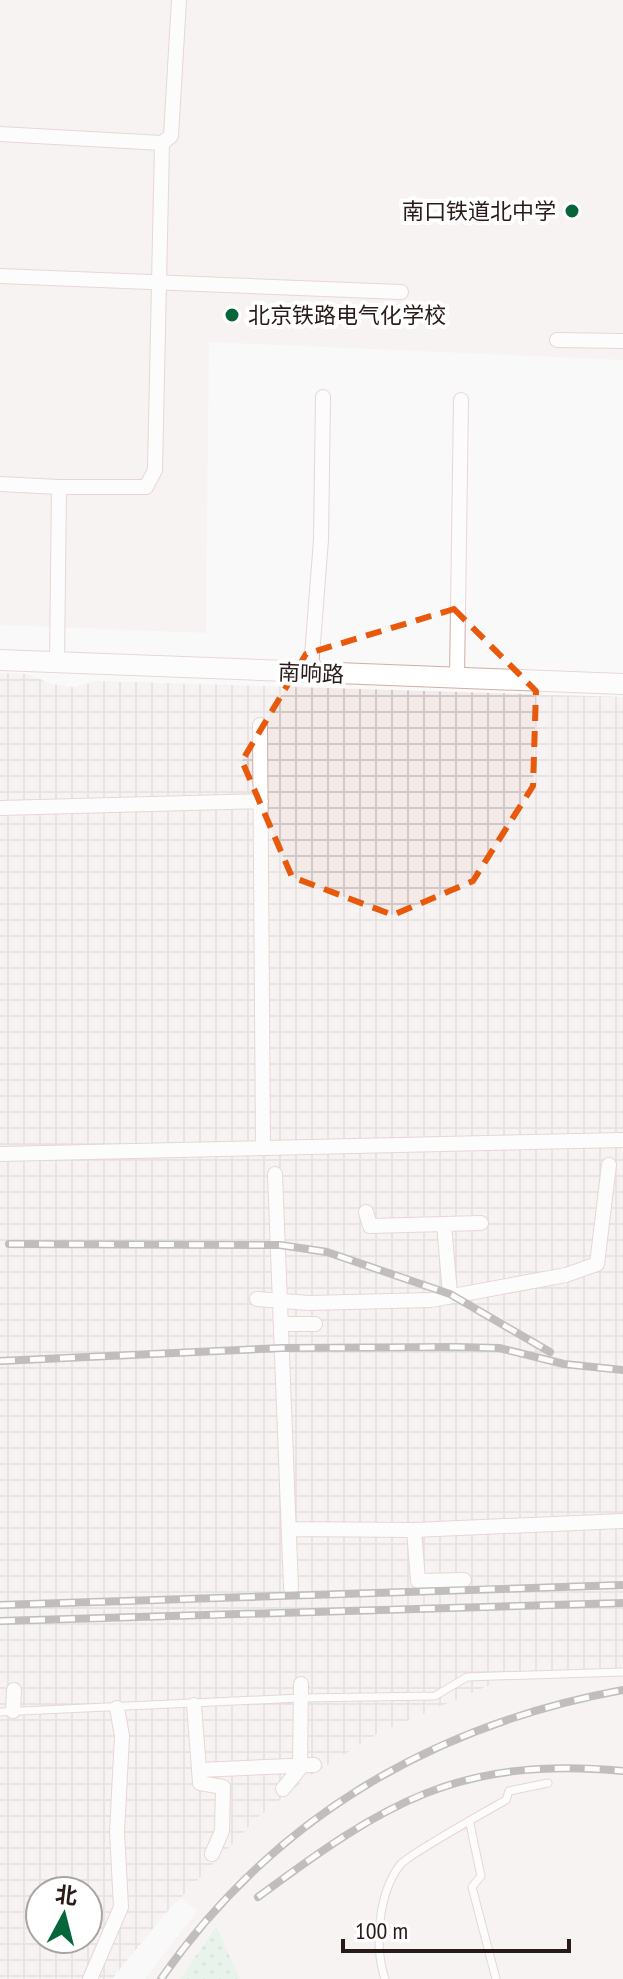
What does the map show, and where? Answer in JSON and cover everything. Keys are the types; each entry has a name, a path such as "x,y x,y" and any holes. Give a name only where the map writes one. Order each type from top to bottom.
{"street":[{"path":"0,134 162,143 171,136 179,0"},
{"path":"0,484 146,487 155,470 162,143"},
{"path":"0,276 401,292"},
{"path":"557,340 623,341"},
{"path":"311,668 321,540 323,397"},
{"path":"457,678 461,400"},
{"path":"57,663 59,487"},
{"name":"南响路","path":"0,660 623,684"},
{"path":"260,725 263,1148"},
{"path":"0,808 261,801"},
{"path":"0,1154 623,1140"},
{"path":"257,1299 280,1302 431,1300 450,1294 566,1275 597,1264 609,1165"},
{"path":"275,1174 291,1588"},
{"path":"366,1212 370,1226 481,1223"},
{"path":"444,1224 450,1294"},
{"path":"283,1324 315,1324"},
{"path":"394,1513 395,1530"},
{"path":"289,1529 414,1530 623,1521"},
{"path":"414,1530 418,1581 464,1580"},
{"path":"7,1712 14,1690"},
{"path":"300,1691 307,1766"},
{"path":"194,1705 200,1783 223,1787 222,1831 212,1854"},
{"path":"90,1979 121,1907 117,1832 122,1736 117,1708"},
{"path":"199,1770 307,1766"},
{"path":"283,1789 307,1766"}],"lane":[{"path":"7,1712 194,1705 300,1691 435,1696 467,1677 623,1672"},
{"path":"385,1979 379,1940 383,1910 401,1863 506,1800 509,1791 548,1783"},
{"path":"470,1824 481,1876 472,1887 496,1979"}],"highlighted area":[{"path":"454,609 536,691 533,786 473,881 393,915 292,877 242,761 306,654"}],"shaded area":[{"name":"北京铁路电气化学校","path":"0,0 623,0 623,360 209,342 206,633 0,625"},
{"path":"0,673 28,674 52,684 74,687 97,681 623,697 623,1676 501,1680 377,1734 313,1774 258,1817 165,1914 112,1979 0,1979"},
{"path":"623,1676 623,1979 240,1979 215,1926 180,1979 145,1979 197,1911 180,1897 258,1817 313,1774 377,1734 501,1680"}],"green space":[{"path":"216,1926 240,1979 180,1979"}],"railway":[{"path":"9,1244 280,1245 327,1252 450,1294 550,1352"},
{"path":"0,1361 283,1348 456,1347 499,1348 564,1364 623,1370"},
{"path":"0,1605 623,1585"},
{"path":"0,1621 623,1603"},
{"path":"161,1979 205,1922 254,1871 306,1826 363,1787 423,1754 486,1727 553,1706 623,1690"},
{"path":"258,1897 345,1836 426,1793 468,1779 514,1771 565,1768 623,1771"}],"place":[{"name":"南口铁道北中学","path":"572,211"},
{"name":"北京铁路电气化学校","path":"232,315"}]}
